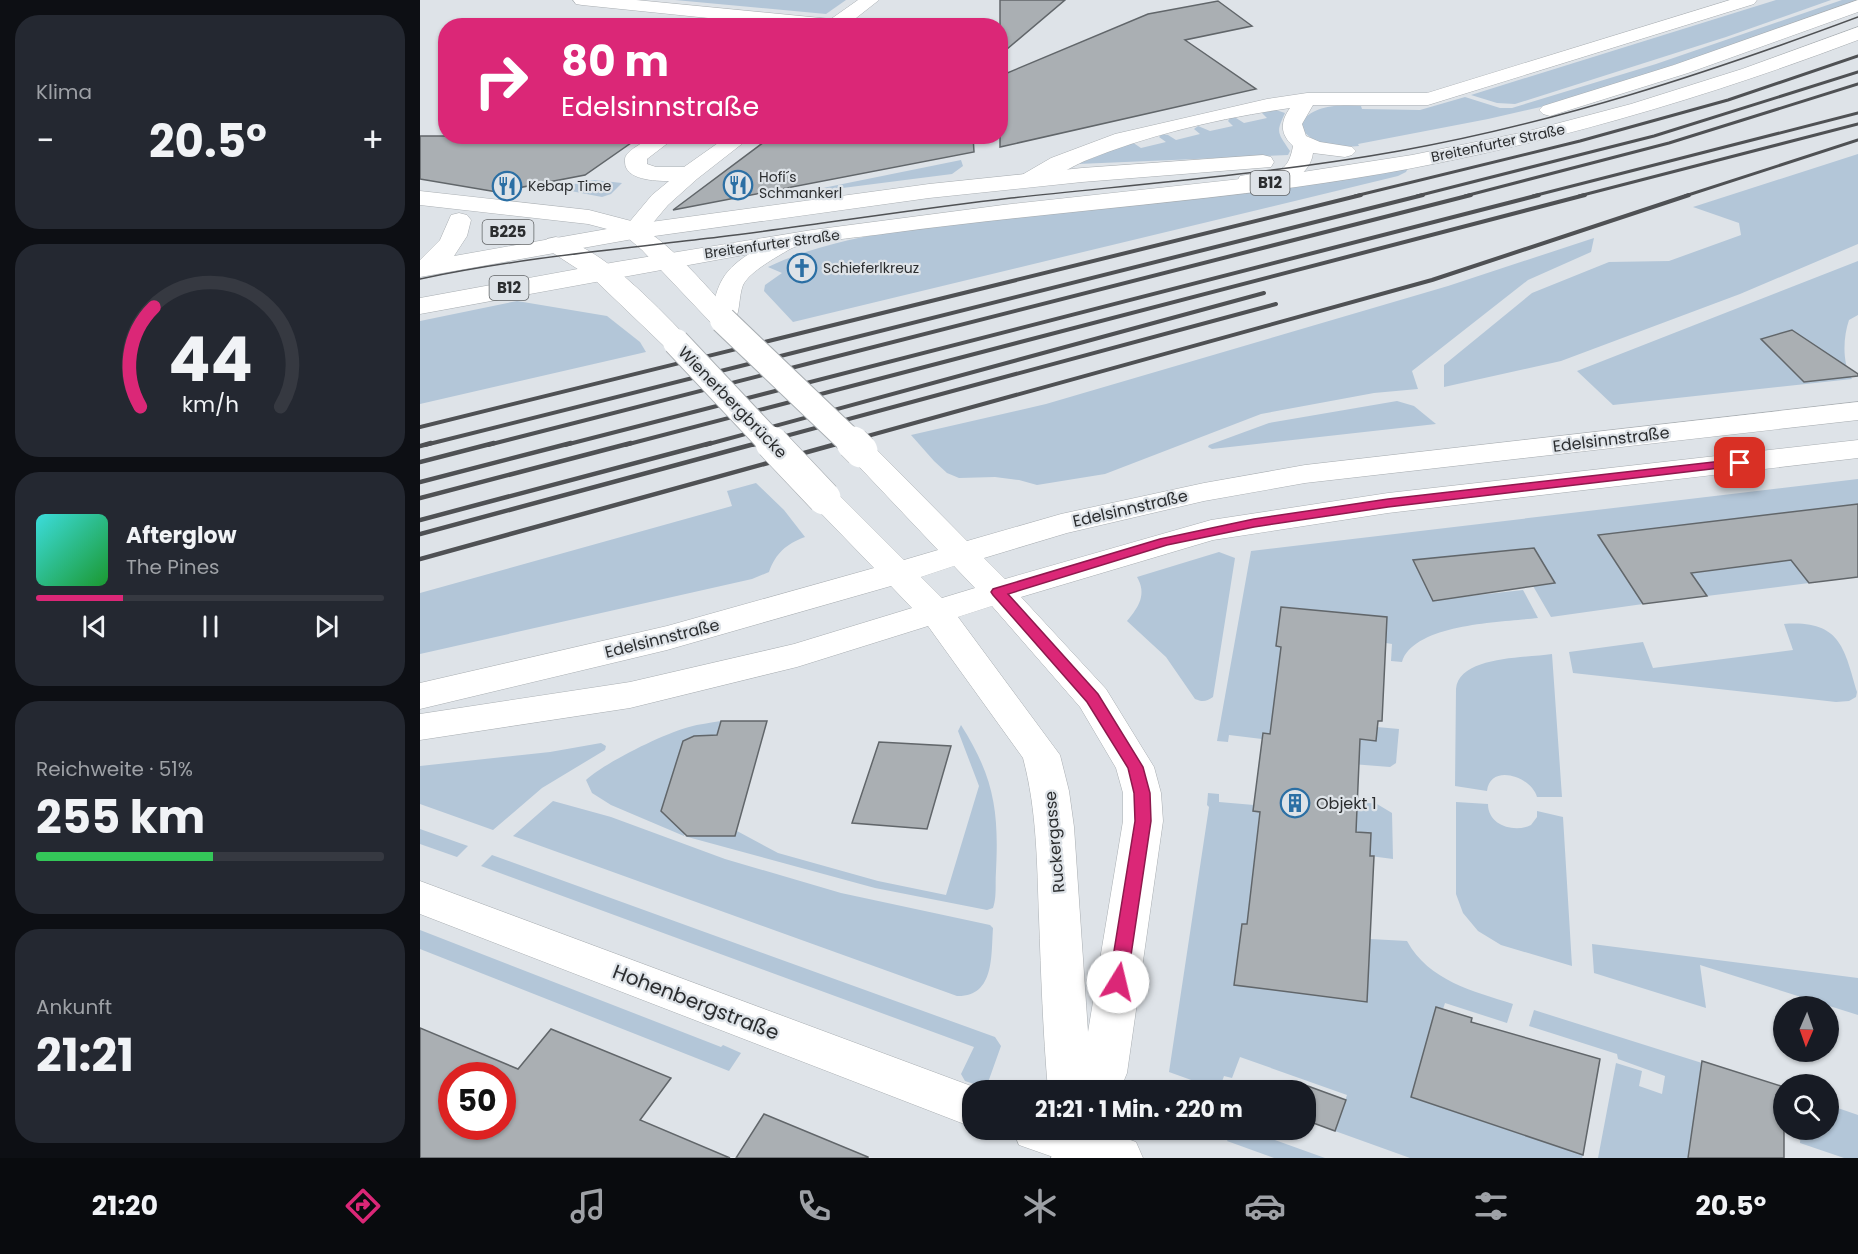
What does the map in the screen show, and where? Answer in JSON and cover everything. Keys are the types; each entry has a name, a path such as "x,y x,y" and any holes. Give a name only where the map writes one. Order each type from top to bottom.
{"main road":[{"name":"Breitenfurter Straße","path":"1536,113 1681,69 1858,6"},
{"name":"Breitenfurter Straße","path":"420,306 599,271 790,240 946,219 1280,182 1412,162 1547,134 1650,106 1858,33"},
{"name":"Breitenfurter Straße","path":"422,269 633,231 929,191 1303,151 1345,151 1367,148"},
{"name":"B225","path":"420,198 589,217 614,222 633,231"},
{"name":"B225","path":"420,212 556,244"},
{"path":"422,269 451,245 458,231 459,220"},
{"path":"633,231 643,238 723,320 887,478 998,592 1093,698 1135,767 1142,793 1143,821 1101,1080"},
{"path":"723,320 730,283 743,269 790,240"},
{"name":"Wienerbergbrücke","path":"556,244 575,253 599,271 669,334 898,573"},
{"name":"Edelsinnstraße","path":"420,696 667,638 1090,517 1256,481 1858,411"},
{"path":"420,727 630,695 797,655 1165,542 1275,519 1388,503 1858,449"},
{"name":"Ruckergasse","path":"898,573 936,612 1041,755 1048,778 1056,825 1065,1024 1070,1080"}],"street":[{"path":"582,0 766,18"},
{"path":"847,18 870,0"},
{"name":"Breitenfurter Straße","path":"1028,181 1059,164 1122,138 1267,105 1307,99 1428,99 1748,0"},
{"path":"1303,151 1292,133 1292,122 1295,112 1307,99"},
{"path":"656,144 636,158 636,168 654,174 689,174"},
{"path":"633,231 660,200 689,174 731,144"},
{"name":"Breitenfurter Straße","path":"1126,198 1133,195 1285,177 1302,162 1303,151"},
{"name":"Hohenbergstraße","path":"420,897 962,1103"}],"shaded area":[{"path":"675,0 846,0 826,14"},
{"path":"1776,0 1831,0 1726,37 1515,104 1497,103 1471,95"},
{"path":"1842,0 1858,0 1799,24 1554,104 1358,144 1359,146 1343,147 1320,143 1302,129 1302,122 1307,116 1321,109 1337,106 1420,110 1465,97 1500,108 1512,108 1656,64"},
{"path":"1273,109 1285,113 1279,132 1290,151 1288,155 1078,164 1132,142 1141,148 1166,142 1159,137 1162,134 1176,140 1200,134 1194,129 1198,126 1210,131 1233,126 1228,121 1230,118 1236,118 1244,123 1267,118 1261,112"},
{"path":"1858,154 1858,244 1740,294 1561,361 1444,387 1444,365 1532,293 1609,262 1669,261 1741,235 1739,223 1693,207"},
{"path":"961,160 963,166 952,174 819,191 818,189"},
{"path":"1408,168 1406,172 1398,176 793,322 764,291 765,285 782,273 768,267 798,255 864,237 933,226"},
{"path":"594,180 622,183 611,194 602,197 555,188"},
{"path":"1594,238 1591,252 1528,280 1412,371 1418,389 1374,393 1261,414 1105,474 1037,485 995,477 959,478 947,473 911,435 1046,404 1448,286"},
{"path":"1858,261 1858,315 1849,320 1845,342 1846,366 1852,379 1613,405 1577,371"},
{"path":"517,301 607,316 640,342 646,352 420,404 420,321"},
{"path":"1397,401 1414,406 1436,424 1212,449 1208,447 1269,423"},
{"path":"1858,479 1858,504 1599,535 1643,604 1551,617 1533,586 1555,583 1534,548 1413,560 1433,600 1523,590 1538,618 1483,623 1441,632 1424,639 1410,649 1402,662 1391,661 1392,644 1386,643 1386,617 1281,647 1271,734 1263,733 1262,739 1229,735 1228,742 1217,741 1251,551"},
{"path":"756,483 784,510 805,537 782,550 769,572 752,579 420,654 420,593 732,506 727,491"},
{"path":"1219,552 1235,558 1213,697 1202,701 1195,699 1166,657 1127,621 1140,600 1141,589 1137,577"},
{"path":"1791,560 1809,583 1707,596 1691,573"},
{"path":"1784,624 1817,627 1828,632 1837,640 1848,662 1857,692 1856,697 1849,701 1836,702 1573,673 1569,652 1643,642 1653,668 1793,650"},
{"path":"1552,654 1562,797 1537,797 1527,783 1519,778 1503,775 1495,777 1490,782 1487,791 1455,786 1456,689 1460,678 1468,670 1481,664"},
{"path":"721,721 717,735 694,736 683,742 661,811 669,819 688,820 684,836 611,805 592,793 586,780 620,757 665,735 693,726"},
{"path":"961,725 981,761 992,795 997,850 994,904 993,908 987,910 875,888 684,836 735,836 737,831 778,853 878,881 946,895 979,786 958,731"},
{"path":"1377,727 1399,729 1396,763 1390,767 1339,763 1341,737 1376,741"},
{"path":"601,743 606,746 605,750 542,788 493,830 420,804 420,766 550,752"},
{"path":"1208,793 1219,794 1219,802 1254,805 1260,812 1247,924 1242,924 1234,985 1367,1001 1370,939 1407,941 1427,966 1453,983 1513,1004 1507,1023 1445,1003 1443,1009 1436,1007 1411,1097 1583,1155 1582,1158 1410,1158 1335,1131 1347,1095 1316,1084 1316,1080 1305,1080 1240,1057 1232,1078 1224,1076 1223,1080 1191,1080 1169,1072 1209,807 1207,805"},
{"path":"1336,799 1377,804 1392,813 1393,859 1370,856 1371,833 1334,829"},
{"path":"553,801 611,817 725,859 841,893 990,925 993,928 991,962 985,982 978,990 957,996 513,836"},
{"path":"1456,802 1488,804 1492,818 1510,828 1531,825 1537,817 1537,811 1563,817 1572,966 1501,945 1478,931 1463,913 1456,894"},
{"path":"420,829 468,846 457,857 420,844"},
{"path":"492,855 995,1037 1001,1046 989,1080 964,1080 961,1074 974,1047 481,866"},
{"path":"420,930 741,1053 729,1071 420,949"},
{"path":"1592,944 1858,978 1858,1015 1839,1009 1839,996 1798,996 1700,965 1706,1008 1594,973"},
{"path":"1534,1010 1702,1063 1688,1158 1598,1158 1616,1063 1642,1071 1639,1086 1662,1094 1665,1076 1618,1059 1617,1054 1529,1026"},
{"path":"1839,1108 1858,1115 1858,1158 1844,1158 1800,1143 1800,1140 1839,1140"},
{"path":"1275,1140 1325,1158 1274,1158 1227,1141"}],"building":[{"path":"1000,0 1065,0 1008,48 1008,18 1000,18"},
{"path":"1218,1 1252,26 1185,40 1256,89 1000,147 1000,144 1008,144 1008,73 1148,14"},
{"path":"420,136 438,136 438,144 630,144 585,175 497,192 420,179"},
{"path":"761,144 974,144 974,152 673,210"},
{"path":"1792,330 1858,376 1804,382 1761,339"},
{"path":"1858,504 1858,577 1809,583 1791,560 1691,573 1707,596 1643,604 1598,535"},
{"path":"1534,548 1555,583 1433,601 1413,560"},
{"name":"Objekt 1","path":"1281,607 1387,617 1382,721 1378,721 1376,741 1360,739 1356,832 1371,833 1370,856 1374,856 1367,1002 1234,985 1242,924 1247,924 1260,812 1253,811 1263,733 1270,734 1281,647 1276,646"},
{"path":"721,721 767,721 735,836 687,836 661,811 683,741 694,736 717,735"},
{"path":"879,742 951,746 927,829 852,823"},
{"path":"1436,1007 1472,1018 1471,1022 1600,1059 1583,1155 1411,1097"},
{"path":"420,1028 501,1062 438,1062 438,1140 516,1140 516,1068 518,1069 551,1029 671,1078 640,1120 730,1158 420,1158"},
{"path":"1702,1061 1773,1084 1773,1140 1784,1140 1784,1158 1688,1158"},
{"path":"1316,1089 1346,1100 1335,1131 1316,1124"},
{"path":"764,1114 868,1157 868,1158 736,1158"}],"tram line":[{"path":"420,279 494,265 569,255 975,202 1254,172 1399,151 1458,140 1574,111 1688,77 1858,17"}],"railway":[{"path":"1355,196 1580,141 1728,100 1858,56"},
{"path":"1417,196 1654,136 1858,72"},
{"path":"1465,196 1669,143 1858,84"},
{"path":"1533,196 1858,113"},
{"path":"1579,196 1858,124"},
{"path":"1685,196 1858,140"},
{"path":"420,427 1361,195"},
{"path":"425,445 1423,195"},
{"path":"488,445 1471,195"},
{"path":"565,445 1539,195"},
{"path":"625,445 1585,195"},
{"path":"835,445 1432,280 1689,195"},
{"path":"705,445 1264,293"},
{"path":"752,445 1276,304"},
{"path":"420,446 431,443"},
{"path":"420,462 494,443"},
{"path":"420,482 571,443"},
{"path":"420,498 631,443"},
{"path":"420,520 711,443"},
{"path":"420,534 758,443"},
{"path":"420,559 840,443"}],"place":[{"name":"Hofi´s Schmankerl","path":"738,185"},
{"name":"Kebap Time","path":"507,186"},
{"name":"Schieferlkreuz","path":"802,268"},
{"name":"Objekt 1","path":"1295,803"}],"route":[{"path":"1118,982 1143,821 1142,793 1135,767 1093,698 998,592 1211,530 1388,503 1740,463"}]}
